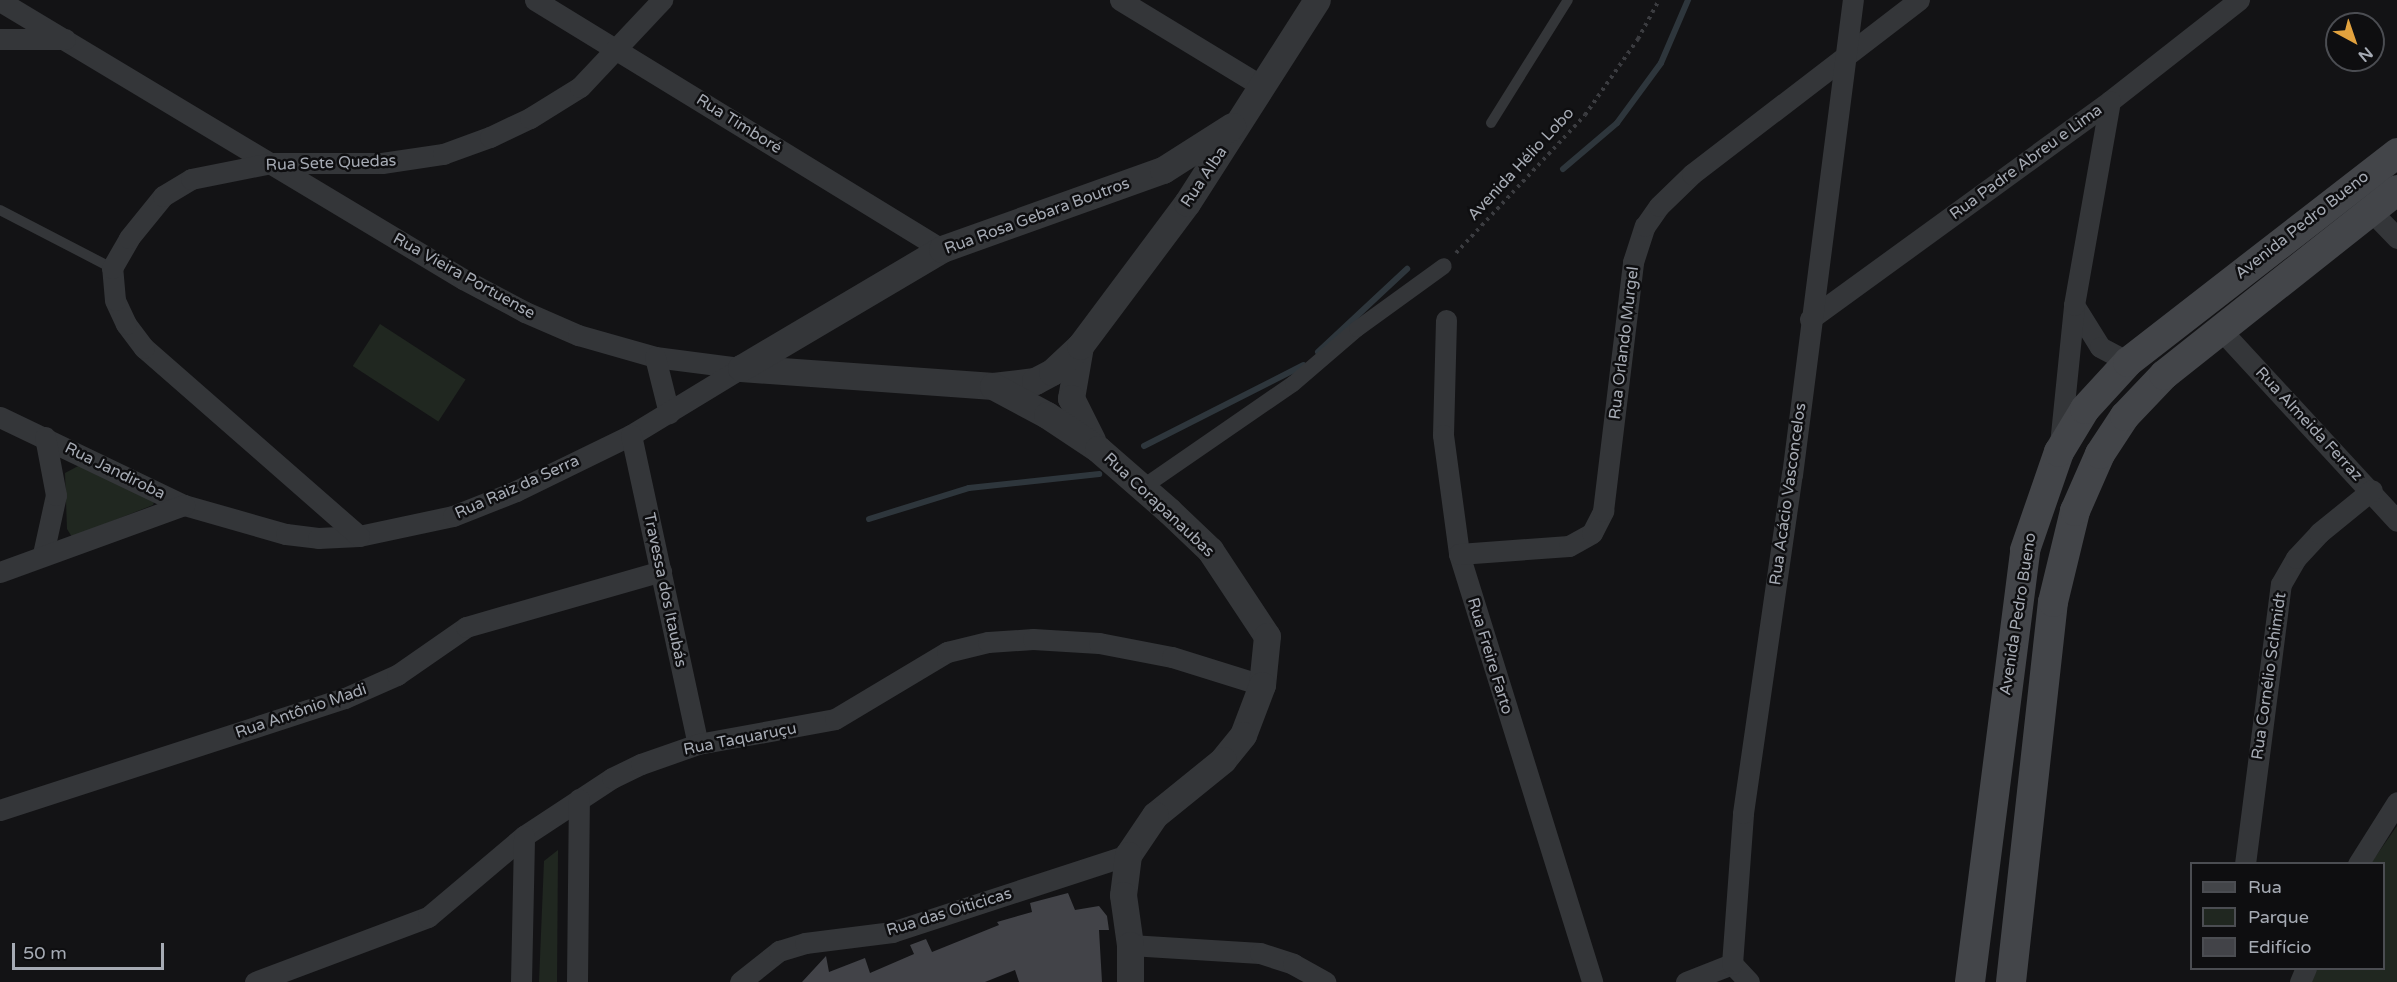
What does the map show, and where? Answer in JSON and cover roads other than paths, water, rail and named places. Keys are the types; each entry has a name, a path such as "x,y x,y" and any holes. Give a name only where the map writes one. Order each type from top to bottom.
{"main road":[{"name":"Avenida Pedro Bueno","path":"1970,982 2025,550 2059,452 2085,409 2128,362 2397,153"},
{"name":"Avenida Pedro Bueno","path":"2011,982 2054,602 2075,511 2100,454 2125,416 2164,375 2397,190"}],"street":[{"name":"Rua Vieira Portuense","path":"0,0 69,39 463,279 525,312 578,335 655,357 741,368 993,386 1035,381 1052,372 1080,346"},
{"name":"Rua Timboré","path":"534,0 942,249"},
{"name":"Rua Sete Quedas","path":"112,268 129,238 175,186 212,173 271,163 382,163 443,154 530,118 580,87 619,50 662,0"},
{"path":"1120,0 1263,87"},
{"name":"Rua Alba","path":"1080,346 1187,203 1317,0"},
{"name":"Rua Acácio Vasconcelos","path":"1732,964 1743,813 1792,475 1810,319 1853,0"},
{"name":"Rua Orlando Murgel","path":"1459,554 1569,546 1593,533 1603,511 1633,262 1645,226 1659,206 1692,174 1845,54 1919,0"},
{"name":"Rua Padre Abreu e Lima","path":"1810,319 2110,101 2239,0"},
{"path":"0,39 69,39"},
{"path":"2059,452 2074,304 2110,101"},
{"name":"Rua Rosa Gebara Boutros","path":"741,368 942,249 1163,170 1241,121"},
{"path":"1163,170 1179,179 1187,203"},
{"path":"2370,210 2397,238"},
{"path":"1142,488 1293,384 1357,329 1444,266"},
{"path":"112,268 115,300 126,324 144,348 359,536"},
{"path":"2074,304 2100,346 2128,362"},
{"name":"Rua Freire Farto","path":"1446,320 1443,435 1459,554 1592,982"},
{"name":"Rua Almeida Ferraz","path":"2220,329 2372,490 2397,521"},
{"path":"782,342 801,372"},
{"name":"Rua Corapanaubas","path":"1080,346 1071,398 1078,419 1098,449"},
{"path":"655,357 669,413"},
{"name":"Rua Raiz da Serra","path":"184,505 286,534 318,538 359,536 453,516 516,491 631,435 741,368"},
{"name":"Rua Corapanaubas","path":"993,386 1047,415 1098,449 1210,550 1234,580 1267,636 1262,686 1243,735 1223,760 1155,814 1128,855"},
{"name":"Rua Jandiroba","path":"3,415 184,505"},
{"name":"Travessa dos Itaubás","path":"631,435 698,744"},
{"name":"Rua Jandiroba","path":"43,554 56,495 45,437"},
{"name":"Rua Cornélio Schimidt","path":"2245,862 2281,584 2296,558 2319,533 2372,490"},
{"path":"0,572 43,554 184,505"},
{"name":"Rua Antônio Madi","path":"0,810 345,698 397,675 466,627 661,571"},
{"name":"Rua Taquaruçu","path":"255,982 428,917 524,836 579,799 640,764 698,744 819,724 947,652 988,642 1033,639 1099,643 1172,657 1262,686"},
{"path":"577,982 579,799"},
{"path":"2359,862 2397,802"},
{"path":"521,982 524,836"},
{"path":"1128,855 1123,895 1130,945 1130,982"},
{"name":"Rua das Oiticicas","path":"740,982 779,951 805,943 892,932 1128,855"},
{"path":"1130,945 1260,953 1293,964 1325,982"},
{"path":"1686,982 1732,964 1749,982"}],"lane":[{"path":"1491,123 1568,0"},
{"path":"0,210 112,268"}],"waterway":[{"path":"1563,169 1617,123 1661,63 1688,0"},
{"path":"1318,352 1407,269"},
{"path":"1144,446 1304,365"},
{"path":"869,519 969,488 1099,474"}]}
